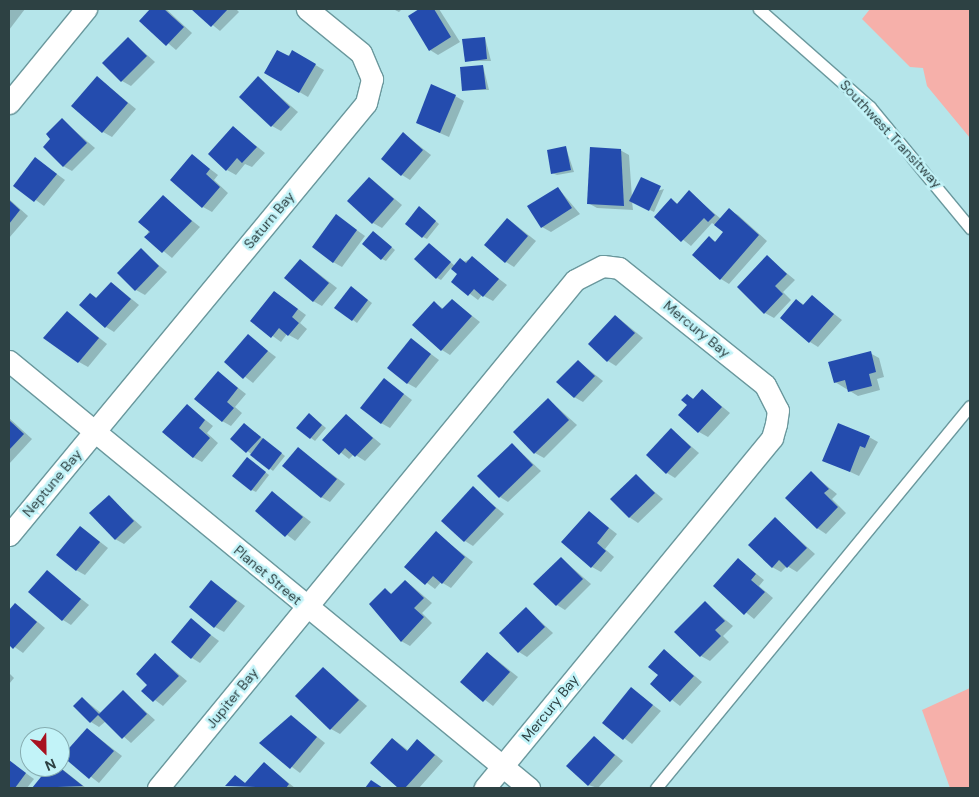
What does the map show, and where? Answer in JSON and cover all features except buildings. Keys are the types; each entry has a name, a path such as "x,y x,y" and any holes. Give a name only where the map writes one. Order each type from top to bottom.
{"street":[{"path":"9,103 86,9"},
{"name":"Saturn Bay","path":"95,431 366,103 372,79 361,53 307,9"},
{"name":"Mercury Bay","path":"306,607 574,280 603,266 632,275 765,385 778,410 776,424 772,438 502,766"},
{"name":"Planet Street","path":"9,361 306,607 529,788"},
{"name":"Neptune Bay","path":"9,535 95,431"},
{"name":"Jupiter Bay","path":"158,788 306,607"},
{"path":"484,788 502,766"}],"lane":[{"name":"Southwest Transitway","path":"759,9 870,107 970,228"},
{"path":"656,788 970,406"}],"shaded area":[{"path":"870,9 970,9 970,138 927,86 923,68 910,67 862,19"},
{"path":"970,688 970,788 950,788 922,710"}]}
